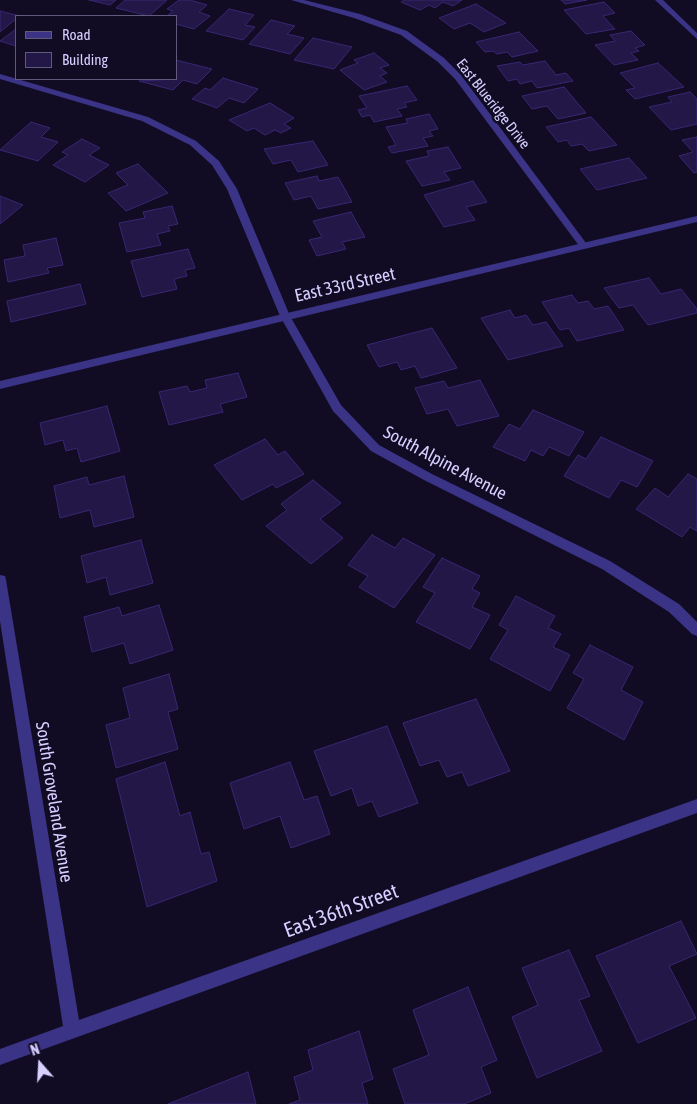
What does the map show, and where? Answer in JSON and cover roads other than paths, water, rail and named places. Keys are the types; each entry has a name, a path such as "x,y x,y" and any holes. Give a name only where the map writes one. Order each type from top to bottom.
{"street":[{"name":"East Blueridge Drive","path":"295,0 357,16 404,34 441,60 458,77 583,245"},
{"path":"658,0 697,37"},
{"name":"South Alpine Avenue","path":"0,76 145,119 193,143 216,163 232,189 285,316 337,408 375,448 428,478 606,565 674,608 697,630"},
{"name":"East 33rd Street","path":"0,385 697,219"},
{"name":"South Groveland Avenue","path":"0,580 72,1030"},
{"name":"East 36th Street","path":"0,1057 697,806"}]}
